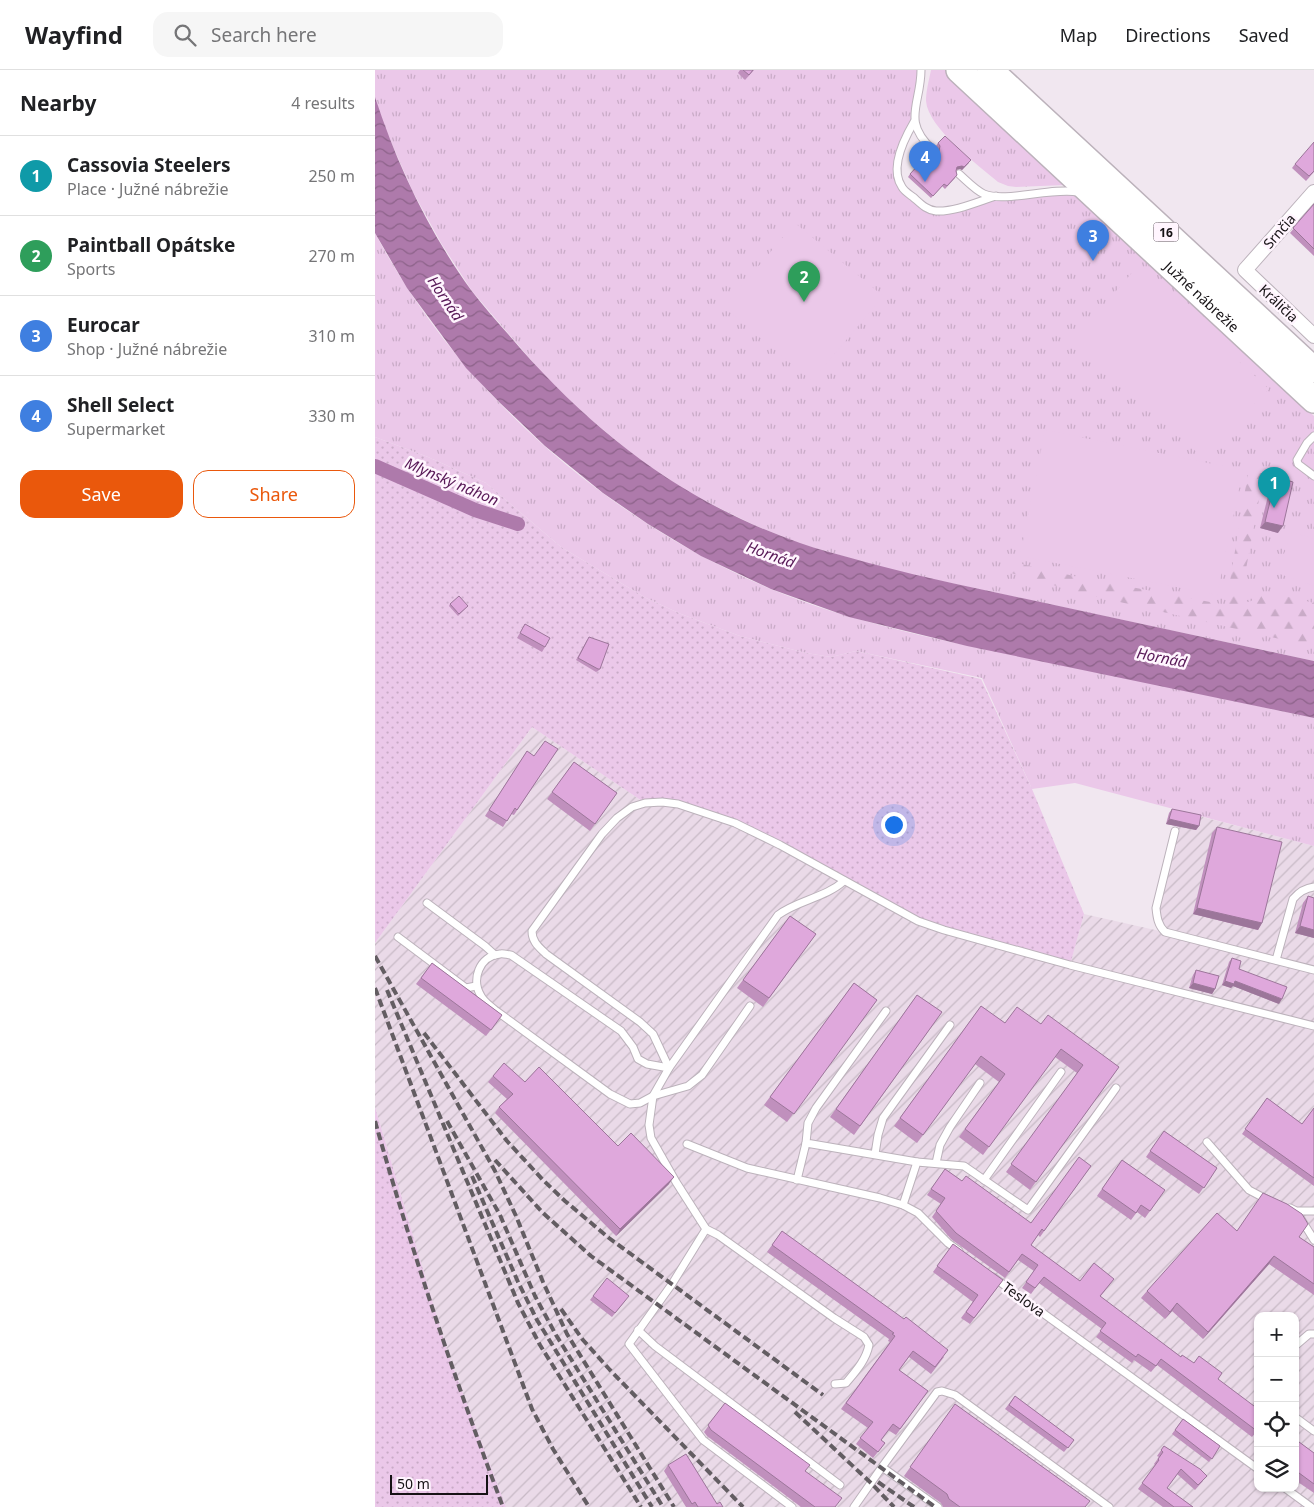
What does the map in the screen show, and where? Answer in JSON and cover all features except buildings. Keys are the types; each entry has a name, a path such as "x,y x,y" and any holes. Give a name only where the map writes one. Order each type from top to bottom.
{"highway":[{"name":"Južné nábrežie","path":"959,70 1314,400"},
{"name":"Južné nábrežie","path":"990,70 1314,370"}],"street":[{"name":"Srnčia","path":"1245,270 1314,192"},
{"name":"Králičia","path":"1245,270 1314,336"}],"lane":[{"path":"921,70 921,82 915,102 914,122 919,134 933,150"},
{"path":"914,122 905,136 897,167 897,177 902,188 925,208 933,211 946,211 995,196 1058,190 1092,194"},
{"path":"959,174 983,194 995,196"},
{"path":"1314,436 1307,443 1297,460 1298,464 1314,476"},
{"path":"669,1068 653,1034 640,1022 546,954 535,944 532,938 532,931 602,834 617,818 632,807 645,803 677,804 735,823 917,921 943,930 1314,1026"},
{"path":"1175,831 1155,908 1157,921 1161,928 1165,932 1314,970"},
{"path":"835,1384 846,1383 859,1368 868,1353 869,1345 864,1337 834,1318 718,1235 706,1229 651,1138 649,1125 653,1096 669,1068 778,915 787,908 835,889 844,881"},
{"path":"1276,960 1293,899 1298,892 1314,887"},
{"path":"427,903 495,955"},
{"path":"398,937 466,988 476,986"},
{"path":"669,1068 647,1064 638,1059 621,1031 511,955 499,954 489,958 482,964 476,975 476,986 482,998 495,1010 610,1094 630,1104 640,1103 653,1096 696,1082 750,1006"},
{"path":"797,1180 806,1143 808,1123 816,1108 886,1010"},
{"path":"875,1154 883,1118 950,1025"},
{"path":"984,1180 1061,1072"},
{"path":"936,1163 941,1144 950,1127 980,1083"},
{"path":"806,1143 917,1162 964,1166 1028,1210 1116,1088"},
{"path":"1207,1142 1249,1190 1269,1201 1296,1211 1314,1211"},
{"path":"687,1144 747,1168 881,1198 903,1205 917,1213 948,1243 964,1255"},
{"path":"903,1205 917,1162"},
{"path":"1296,1211 1314,1240"},
{"path":"706,1229 672,1284 629,1344 703,1440 792,1507"},
{"name":"Teslova","path":"988,1273 1254,1466"},
{"path":"638,1330 655,1346 841,1485"},
{"path":"1299,1343 1309,1334 1314,1334"},
{"path":"854,1507 937,1392 942,1391 955,1395 1099,1504 1109,1507"},
{"path":"1299,1420 1314,1431"},
{"path":"882,1467 938,1507"},
{"path":"1290,1492 1311,1507"}],"shaded area":[{"path":"532,727 645,803 678,804 710,814 1070,964 1084,914 1164,932 1156,908 1179,811 1314,846 1314,1507 506,1507 448,1354 375,1107 375,943"}],"green space":[{"path":"375,70 921,70 914,122 897,167 902,188 933,211 996,196 1074,191 1314,416 1314,661 895,571 801,544 754,525 693,495 641,461 583,413 543,374 472,291 441,243 413,192 384,126 375,97"},
{"path":"931,70 945,70 1067,181 1065,185 1008,186 998,182 967,156 944,134 929,112 926,97"},
{"path":"795,223 883,296 812,381 724,307"},
{"path":"375,233 409,291 449,346 494,397 543,444 596,488 652,526 710,560 771,589 802,601 897,630 1314,718 1314,846 1075,783 1032,789 982,678 856,651 831,657 806,653 740,636 681,614 646,598 561,547 486,483 428,457 375,437"},
{"path":"1137,267 1269,389 1203,458 1074,339"},
{"path":"1045,430 1243,470 1217,595 1020,556"},
{"path":"375,437 428,457 486,483 561,547 646,598 681,614 740,636 806,653 831,657 856,651 981,679 1032,789 1084,914 1070,965 944,930 735,823 678,804 645,803 532,727 375,943"},
{"path":"1248,473 1264,473 1240,601 1249,602 1269,592 1314,603 1314,647 1081,593 1011,573 1013,562 1078,577 1226,605"},
{"path":"1292,532 1314,539 1314,586 1277,573"},
{"path":"375,1107 448,1354 506,1507 375,1507"}],"water":[{"name":"Hornád","path":"375,97 404,173 441,245 471,290 550,381 581,411 647,464 719,508 759,527 819,549 936,580 1314,661 1314,718 967,646 849,617 771,589 701,556 648,524 603,493 545,446 499,402 466,368 407,288 375,233"}],"waterway":[{"name":"Mlynský náhon","path":"375,466 475,510 518,524"}],"railway":[{"path":"375,956 495,1171 567,1334 674,1507"},
{"path":"375,988 532,1409 553,1449 589,1507"},
{"path":"387,990 518,1303 540,1345 641,1507"},
{"path":"424,1033 507,1141 565,1201 609,1238 823,1395"},
{"path":"375,1121 435,1316 503,1507"},
{"path":"447,1121 500,1215 535,1296 556,1335 663,1507"},
{"path":"495,1160 543,1213 591,1256 935,1507"},
{"path":"472,1176 518,1282 537,1320 652,1507"},
{"path":"561,1309 583,1340 610,1370 743,1507"},
{"path":"795,1412 894,1507"},
{"path":"878,1482 914,1507"}],"place":[{"name":"Shell Select","path":"925,182"},
{"name":"Eurocar","path":"1093,261"},
{"name":"Paintball Opátske","path":"804,302"},
{"name":"Cassovia Steelers","path":"1274,508"}]}
